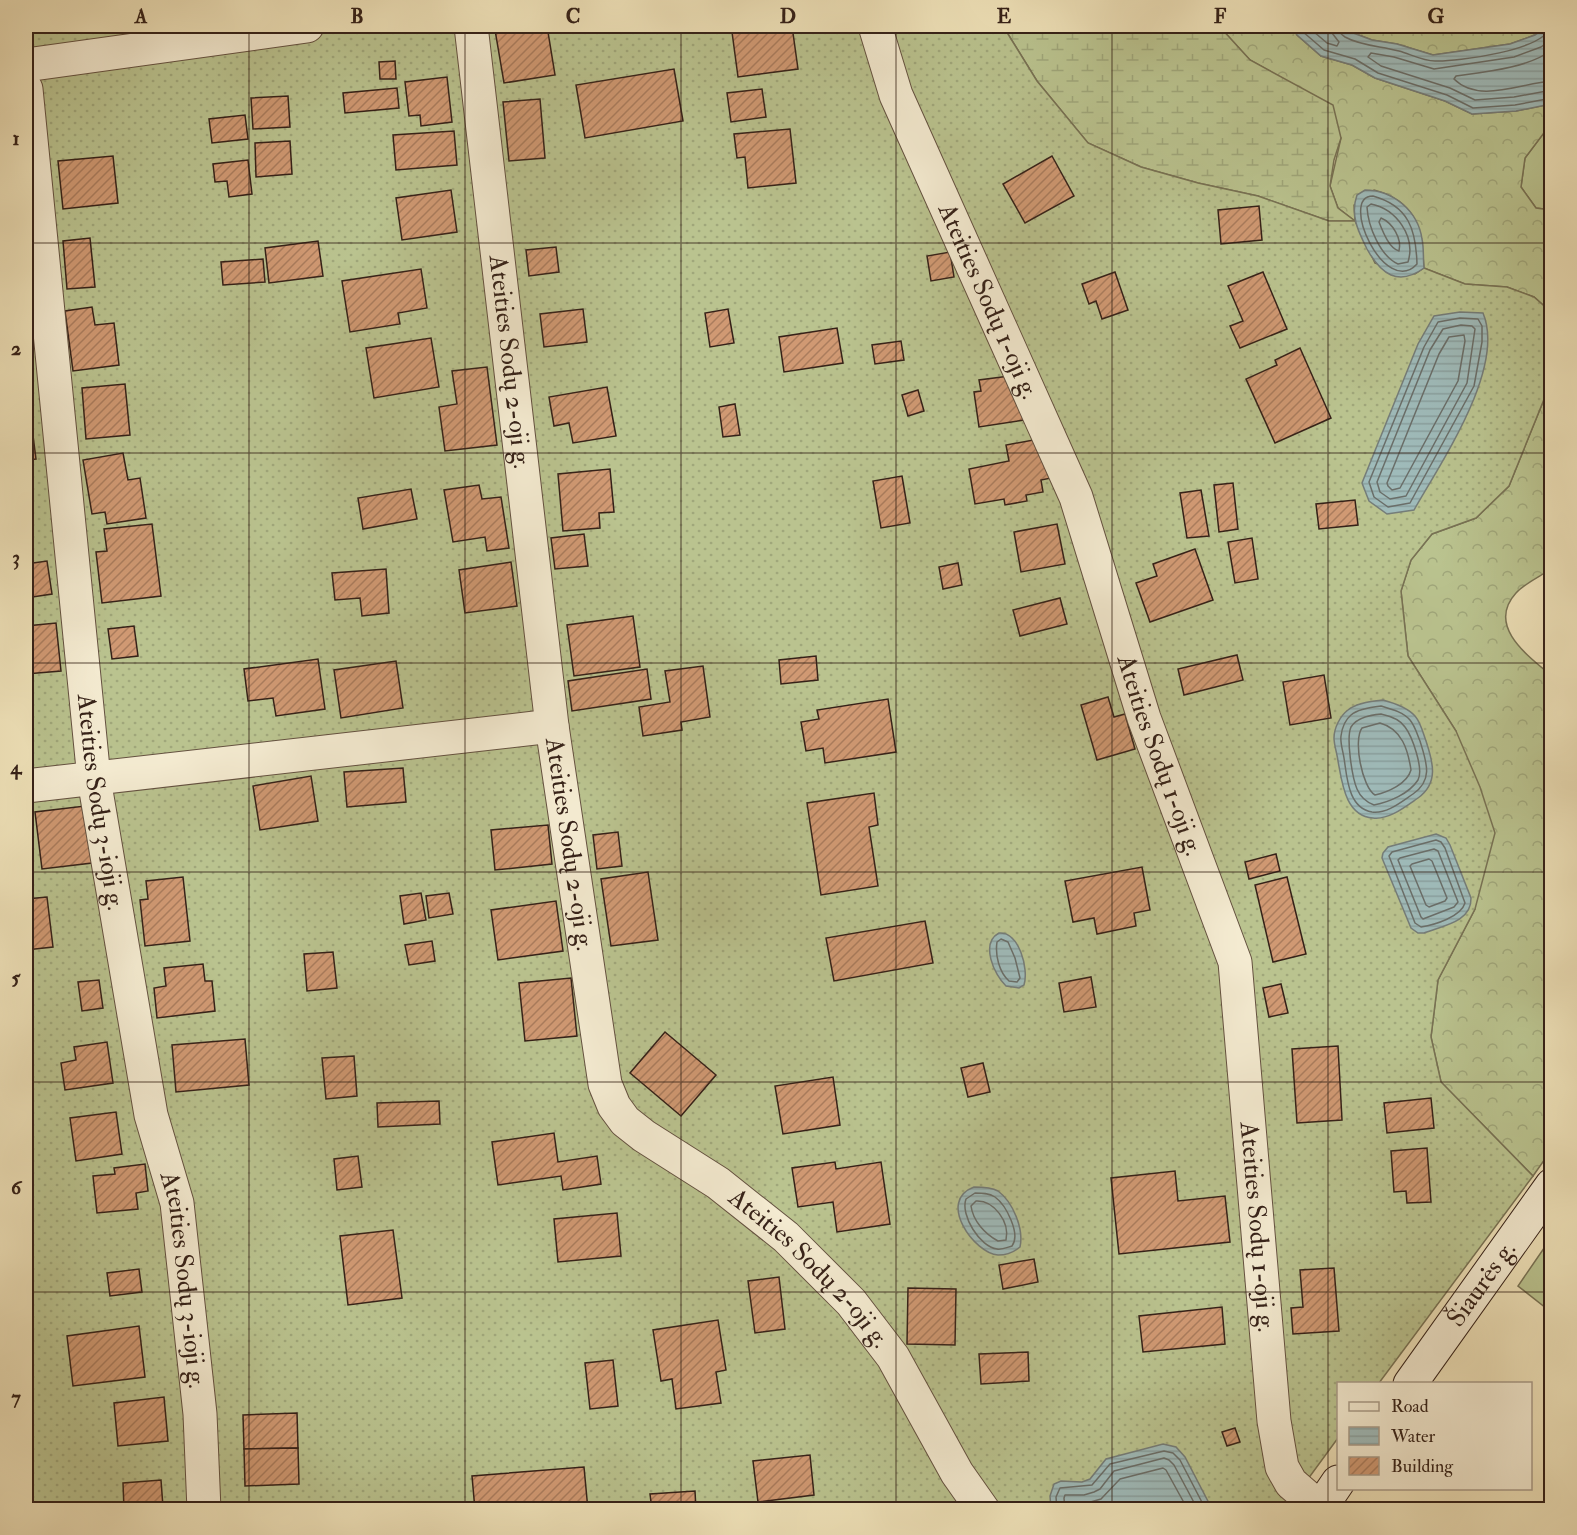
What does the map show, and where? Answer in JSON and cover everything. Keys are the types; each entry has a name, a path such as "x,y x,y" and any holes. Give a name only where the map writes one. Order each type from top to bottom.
{"street":[{"path":"26,65 307,26"},
{"name":"Ateities Sodų 2-oji g.","path":"471,26 552,726 605,1084 614,1106 625,1121 644,1136 718,1183 786,1237 851,1302 893,1357 957,1473 983,1509"},
{"name":"Ateities Sodų 1-oji g.","path":"875,26 896,95 1076,497 1144,718 1235,962 1274,1421 1282,1467 1291,1483 1319,1509"},
{"name":"Ateities Sodų 3-ioji g.","path":"26,90 94,779 151,1115 177,1203 200,1414 204,1509"},
{"path":"26,786 552,726"},
{"name":"Šiaurės g.","path":"1411,1382 1551,1185"},
{"path":"1319,1509 1337,1483"}],"green space":[{"path":"26,26 1003,26 1037,81 1088,143 1141,167 1198,183 1258,196 1329,221 1355,221 1375,263 1415,274 1424,268 1465,284 1507,287 1534,297 1551,312 1551,382 1509,486 1476,518 1432,534 1411,560 1401,591 1408,656 1456,731 1480,787 1495,833 1475,909 1438,980 1431,1037 1441,1082 1533,1176 1380,1382 1337,1382 1337,1439 1286,1509 26,1509"},
{"path":"1003,26 1219,26 1250,60 1333,105 1341,138 1334,160 1330,186 1338,208 1355,221 1329,221 1258,196 1198,183 1141,167 1088,143 1037,81"},
{"path":"1219,26 1292,26 1297,35 1321,56 1352,65 1375,78 1445,101 1472,114 1516,111 1551,104 1551,128 1546,130 1525,158 1521,187 1536,208 1551,210 1551,312 1534,297 1507,287 1465,284 1424,268 1421,240 1414,218 1400,201 1388,195 1374,190 1354,205 1355,221 1338,208 1330,186 1341,138 1289,82 1250,60"},
{"path":"1342,26 1547,26 1535,35 1510,44 1433,55 1397,44 1372,40 1348,31"},
{"path":"1551,128 1551,210 1536,208 1521,187 1525,158 1546,130"},
{"path":"1551,382 1551,569 1516,593 1508,605 1506,617 1508,628 1522,650 1552,676 1552,1149 1533,1176 1441,1082 1431,1037 1438,980 1475,909 1456,731 1408,656 1401,591 1411,560 1432,534 1476,518 1509,486"},
{"path":"1551,1238 1551,1312 1518,1286"}],"water":[{"path":"1292,26 1342,26 1348,31 1372,40 1397,44 1433,55 1510,44 1535,35 1547,26 1551,26 1551,104 1516,111 1472,114 1445,101 1375,78 1352,65 1321,56 1297,35"},
{"path":"1365,190 1394,198 1410,211 1420,229 1424,268 1415,274 1398,277 1384,271 1372,258 1356,223 1354,209 1357,195"},
{"path":"1460,312 1483,313 1488,335 1486,360 1478,387 1454,441 1414,510 1387,514 1369,501 1362,483 1418,344 1434,316"},
{"path":"1383,700 1404,708 1417,719 1429,749 1432,779 1425,792 1402,809 1385,817 1373,818 1356,811 1346,797 1334,734 1340,719 1351,708"},
{"path":"1436,834 1446,838 1450,845 1471,898 1470,906 1467,913 1455,922 1418,933 1411,928 1382,858 1388,847"},
{"path":"999,933 1012,938 1021,952 1025,978 1024,985 1019,988 1006,986 1001,981 991,959 990,944"},
{"path":"974,1187 998,1191 1013,1209 1019,1224 1021,1240 1018,1249 998,1255 979,1246 970,1237 963,1226 958,1203 963,1194"},
{"path":"1163,1444 1176,1447 1185,1457 1212,1509 1051,1509 1050,1496 1054,1484 1061,1481 1082,1482 1090,1479 1106,1459"}],"building":[{"path":"521,26 547,26 555,75 504,83 495,30"},
{"path":"743,26 792,26 798,69 738,77 732,32 744,31"},
{"path":"395,61 396,79 380,79 379,62"},
{"path":"674,69 683,121 585,138 576,85"},
{"path":"447,77 452,122 421,126 420,115 409,116 405,82"},
{"path":"397,88 399,108 345,113 343,93"},
{"path":"762,89 766,117 731,122 727,93"},
{"path":"288,96 290,127 253,129 251,98"},
{"path":"540,99 545,158 509,161 503,102"},
{"path":"245,115 248,139 212,143 209,119"},
{"path":"790,129 796,183 748,188 745,157 737,158 734,134"},
{"path":"454,131 457,165 396,170 393,135"},
{"path":"290,141 292,174 256,177 255,143"},
{"path":"113,156 118,203 63,209 58,161"},
{"path":"1052,156 1074,196 1025,223 1003,184"},
{"path":"248,160 252,194 229,197 227,181 215,182 213,164"},
{"path":"451,190 457,232 402,240 396,198"},
{"path":"1259,206 1262,240 1221,244 1218,210"},
{"path":"90,238 95,287 67,289 63,241"},
{"path":"318,241 323,276 269,283 265,248"},
{"path":"556,247 559,272 529,276 526,250"},
{"path":"950,252 954,277 931,281 927,256"},
{"path":"263,259 265,282 223,285 221,262"},
{"path":"421,269 427,308 398,313 400,324 350,332 342,281"},
{"path":"1115,272 1128,310 1102,319 1096,301 1089,304 1082,284"},
{"path":"1263,272 1287,329 1240,348 1230,326 1243,321 1228,286"},
{"path":"92,307 95,325 114,323 119,365 73,371 65,311"},
{"path":"583,309 587,342 544,347 540,314"},
{"path":"728,309 734,343 710,347 705,313"},
{"path":"837,328 843,363 784,372 779,337"},
{"path":"431,338 439,387 374,398 366,348"},
{"path":"901,341 904,360 875,364 872,345"},
{"path":"1300,348 1331,418 1275,443 1246,379 1277,365 1275,360"},
{"path":"487,367 497,445 445,451 439,407 457,404 452,371"},
{"path":"1017,375 1024,420 979,427 974,392 981,391 979,380"},
{"path":"125,384 130,435 86,439 82,388"},
{"path":"607,387 616,436 573,443 569,423 554,426 549,397"},
{"path":"918,390 924,411 908,416 902,395"},
{"path":"735,404 740,435 723,437 719,407"},
{"path":"30,412 36,459 26,460 26,413"},
{"path":"1044,438 1051,478 1041,480 1043,492 1026,495 1027,501 1005,505 1004,499 975,504 969,469 1009,461 1006,445"},
{"path":"123,453 128,480 140,478 146,518 107,524 105,512 92,514 83,460"},
{"path":"610,469 614,512 599,513 600,528 563,531 558,474"},
{"path":"902,476 910,523 881,528 873,481"},
{"path":"1233,483 1238,529 1219,532 1214,485"},
{"path":"479,485 482,499 501,497 509,548 487,551 485,537 453,542 444,490"},
{"path":"411,489 417,519 363,529 358,498"},
{"path":"1201,490 1209,536 1187,538 1180,493"},
{"path":"1355,500 1358,525 1319,529 1316,504"},
{"path":"152,524 161,596 102,603 96,552 107,551 104,529"},
{"path":"1057,524 1065,564 1021,572 1014,532"},
{"path":"584,534 588,566 555,569 551,538"},
{"path":"1252,538 1258,579 1235,583 1228,542"},
{"path":"1195,549 1213,600 1150,622 1136,583 1157,576 1153,564"},
{"path":"47,561 52,594 26,598 26,564"},
{"path":"511,562 517,606 465,613 459,570"},
{"path":"958,563 962,585 943,589 939,567"},
{"path":"386,569 389,613 362,616 360,598 335,600 332,573"},
{"path":"1060,598 1067,624 1020,636 1013,610"},
{"path":"633,616 640,667 574,676 567,625"},
{"path":"56,623 61,671 26,674 26,626"},
{"path":"134,626 138,656 112,659 108,629"},
{"path":"1237,655 1243,680 1184,695 1178,669"},
{"path":"816,656 818,680 781,684 779,660"},
{"path":"318,659 325,709 276,716 273,698 248,701 244,669"},
{"path":"396,661 403,708 341,718 334,670"},
{"path":"703,666 710,717 681,722 682,730 643,736 639,707 670,702 665,671"},
{"path":"647,669 651,699 572,711 568,681"},
{"path":"1324,675 1331,718 1290,725 1283,682"},
{"path":"1108,697 1114,717 1125,714 1135,749 1097,760 1081,705"},
{"path":"888,699 896,752 825,763 823,748 806,751 801,722 819,719 817,710"},
{"path":"403,768 406,802 347,807 344,772"},
{"path":"311,776 318,821 260,830 253,786"},
{"path":"874,793 878,825 869,827 878,886 821,895 807,803"},
{"path":"85,806 92,863 42,869 35,812"},
{"path":"548,825 552,864 495,870 491,830"},
{"path":"618,832 622,866 597,869 593,835"},
{"path":"1276,854 1280,871 1249,879 1245,862"},
{"path":"1142,867 1150,910 1134,913 1136,926 1097,934 1094,918 1073,922 1065,881"},
{"path":"648,872 658,940 611,946 601,879"},
{"path":"183,877 190,941 145,946 140,900 148,899 146,881"},
{"path":"1287,877 1306,954 1273,962 1255,885"},
{"path":"421,893 426,920 404,924 400,896"},
{"path":"449,893 453,914 429,918 426,896"},
{"path":"47,897 53,947 26,950 26,899"},
{"path":"556,901 563,951 498,960 491,910"},
{"path":"925,921 933,963 834,981 826,938"},
{"path":"432,941 435,961 409,965 405,945"},
{"path":"333,952 337,988 307,991 304,954"},
{"path":"203,964 205,981 212,981 215,1011 157,1018 154,988 166,986 164,968"},
{"path":"1091,977 1096,1007 1064,1012 1059,983"},
{"path":"571,978 577,1036 525,1041 519,983"},
{"path":"99,980 103,1008 82,1011 78,982"},
{"path":"1281,984 1288,1013 1269,1017 1263,988"},
{"path":"665,1032 716,1075 681,1116 630,1073"},
{"path":"245,1039 249,1085 176,1092 172,1045"},
{"path":"107,1042 113,1083 65,1090 61,1063 76,1060 74,1047"},
{"path":"1338,1046 1342,1120 1297,1123 1292,1049"},
{"path":"354,1056 357,1096 326,1099 322,1058"},
{"path":"983,1063 990,1092 968,1097 961,1068"},
{"path":"833,1077 840,1125 783,1134 775,1086"},
{"path":"1431,1098 1434,1128 1387,1133 1384,1103"},
{"path":"439,1101 440,1124 378,1127 377,1103"},
{"path":"116,1112 122,1154 76,1161 70,1118"},
{"path":"554,1133 558,1162 597,1156 601,1184 563,1190 561,1176 498,1185 492,1142"},
{"path":"1427,1148 1431,1202 1407,1203 1406,1191 1394,1192 1391,1151"},
{"path":"358,1156 362,1187 337,1190 334,1159"},
{"path":"835,1162 836,1169 881,1162 890,1224 837,1232 833,1202 798,1207 792,1168"},
{"path":"145,1164 148,1191 136,1193 138,1209 97,1213 93,1176 115,1174 114,1168"},
{"path":"1175,1171 1178,1201 1225,1196 1230,1242 1119,1254 1111,1178"},
{"path":"617,1213 621,1256 558,1262 554,1219"},
{"path":"393,1230 402,1298 348,1305 340,1236"},
{"path":"1034,1259 1038,1282 1003,1289 999,1265"},
{"path":"1334,1268 1339,1331 1293,1334 1291,1308 1303,1307 1300,1270"},
{"path":"139,1269 142,1292 110,1296 107,1273"},
{"path":"779,1277 785,1329 755,1333 748,1281"},
{"path":"908,1288 956,1289 955,1345 907,1344"},
{"path":"1222,1307 1225,1344 1143,1352 1139,1316"},
{"path":"718,1320 726,1370 716,1372 721,1403 676,1409 672,1379 661,1381 653,1330"},
{"path":"139,1326 145,1377 73,1386 67,1336"},
{"path":"1028,1352 1029,1381 981,1384 979,1354"},
{"path":"613,1360 618,1406 590,1409 585,1363"},
{"path":"164,1397 168,1441 118,1446 114,1403"},
{"path":"297,1413 298,1448 244,1449 243,1415"},
{"path":"1235,1428 1240,1442 1227,1446 1222,1432"},
{"path":"298,1448 299,1484 245,1486 244,1449"},
{"path":"810,1455 814,1495 758,1502 753,1461"},
{"path":"584,1467 588,1510 475,1510 472,1476"},
{"path":"161,1480 163,1507 124,1509 123,1483"},
{"path":"695,1491 696,1510 652,1510 650,1494"}]}
